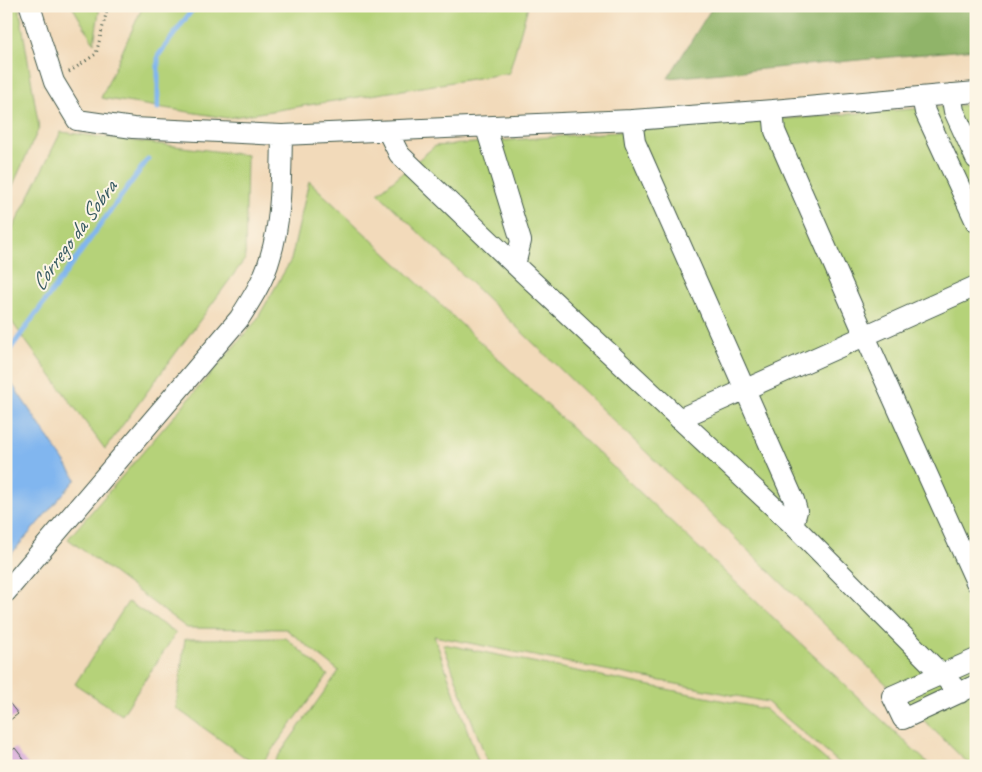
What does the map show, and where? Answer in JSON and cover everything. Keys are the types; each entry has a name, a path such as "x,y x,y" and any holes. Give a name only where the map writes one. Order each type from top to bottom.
{"street":[{"path":"30,6 54,82 77,120 133,128 282,135 486,128 774,110 976,92"},
{"path":"952,94 954,111 976,159"},
{"path":"922,97 925,112 976,222"},
{"path":"774,110 776,131 865,336 976,582"},
{"path":"632,120 635,142 794,500 796,511 793,525"},
{"path":"486,128 521,241 515,265"},
{"path":"388,132 399,154 793,525 940,674 968,689"},
{"path":"6,592 239,319 257,289 270,258 278,216 282,135"},
{"path":"679,419 976,286"},
{"path":"968,689 903,719 892,696 976,659"}],"path":[{"path":"54,82 96,54 108,6"}],"green space":[{"path":"6,6 19,6 39,128 6,200"},
{"path":"72,6 100,6 94,43"},
{"path":"143,6 528,6 509,73 227,118 101,98"},
{"path":"713,6 976,6 976,49 668,78"},
{"path":"976,104 976,766 971,766 378,193 435,146"},
{"path":"61,132 247,155 245,259 105,449 6,314 6,242"},
{"path":"309,181 931,766 843,766 767,702 434,636 480,766 271,766 339,671 286,629 187,628 68,539 256,321 291,260"},
{"path":"128,602 176,633 122,715 75,684"},
{"path":"286,638 328,675 260,766 257,766 176,708 185,639"},
{"path":"443,644 765,709 833,766 489,766"}],"water":[{"path":"6,375 76,479 6,560"}],"building":[{"path":"6,699 18,714 6,723"},
{"path":"15,748 29,766 6,766 6,755"}],"waterway":[{"name":"Córrego da Sobra","path":"158,108 158,56 195,6"},
{"name":"Córrego da Sobra","path":"6,355 148,159"}]}
